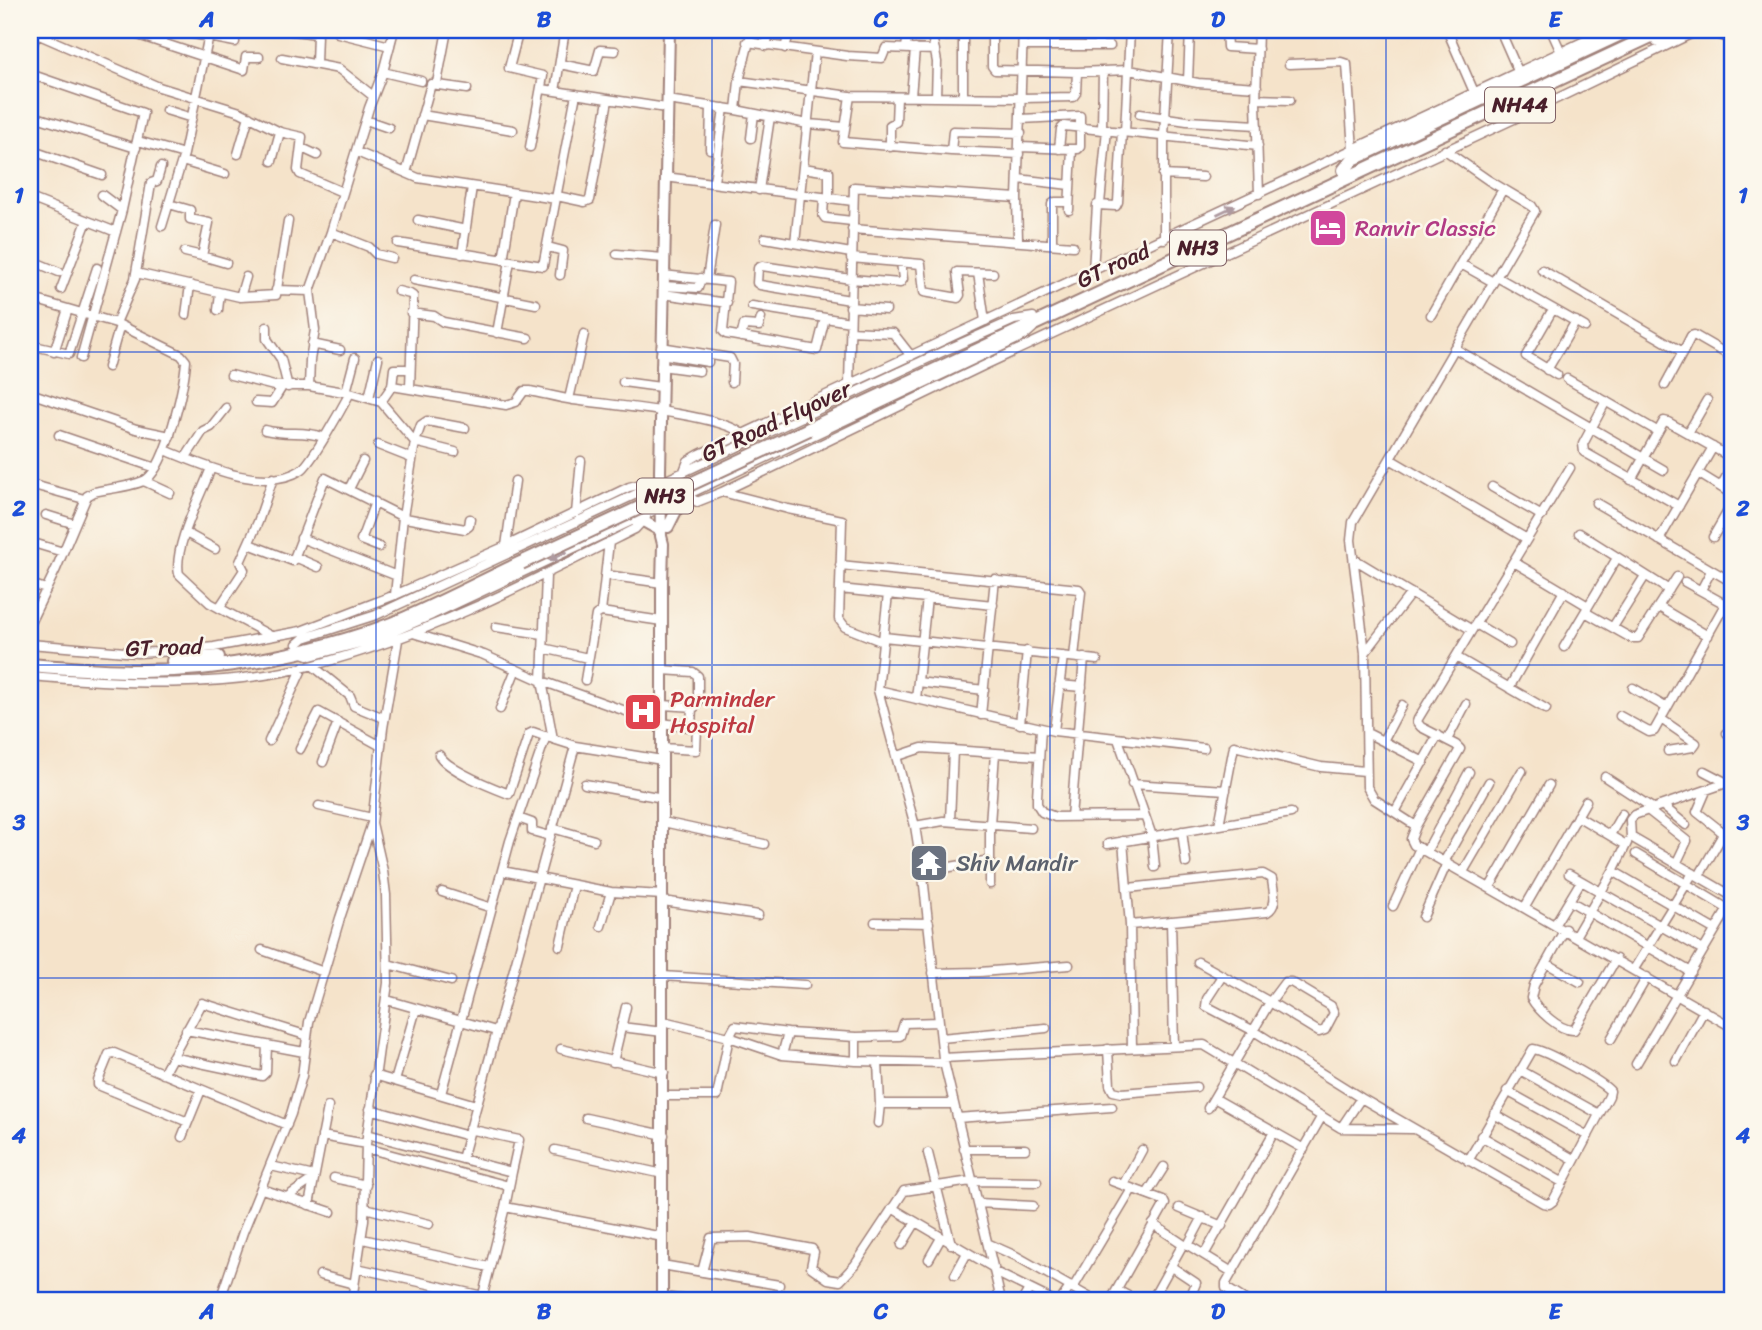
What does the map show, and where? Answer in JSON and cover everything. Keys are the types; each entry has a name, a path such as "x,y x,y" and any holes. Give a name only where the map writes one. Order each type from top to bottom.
{"highway":[{"name":"NH44","path":"1344,170 1353,159 1629,30"},
{"name":"NH3","path":"1358,173 1646,30"},
{"name":"NH3","path":"1344,170 1664,30"},
{"name":"NH44","path":"1358,173 1367,175 1403,160 1681,30"},
{"path":"1714,30 1732,37"},
{"path":"1727,30 1732,37"},
{"name":"GT road","path":"1035,321 1344,170"},
{"name":"GT road","path":"1035,321 1358,173"},
{"name":"GT Road Flyover","path":"298,648 337,642 404,619 520,560 1035,321"},
{"name":"GT road","path":"30,657 156,662 203,660 298,648"},
{"name":"GT road","path":"30,665 141,671 201,669 298,648"}],"main road":[{"path":"662,1299 662,583 664,480 667,462 662,450 660,387 669,30"},
{"path":"664,529 685,496"},
{"path":"645,517 664,529"}],"street":[{"path":"123,30 244,70 246,57 259,57"},
{"path":"173,30 210,34 235,42"},
{"path":"285,30 317,34 316,63"},
{"path":"335,30 390,46"},
{"path":"309,386 315,323 310,291 383,72 394,30"},
{"path":"438,83 447,30"},
{"path":"519,30 509,68 542,75 542,89 530,147"},
{"path":"555,91 565,30"},
{"path":"736,110 739,81 751,30"},
{"path":"766,46 770,30"},
{"path":"785,48 790,30"},
{"path":"908,30 911,49 911,96"},
{"path":"931,30 935,50 936,97"},
{"path":"992,30 992,68 1023,72 1129,70 1188,81 1257,87"},
{"path":"1018,240 1023,30"},
{"path":"1100,204 1114,206 1118,202 1130,30"},
{"path":"1164,239 1164,136 1170,30"},
{"path":"1188,81 1189,30"},
{"path":"1226,30 1227,47 1258,49"},
{"path":"1258,30 1256,99 1259,194"},
{"path":"1447,30 1474,92"},
{"path":"1500,30 1518,71"},
{"path":"1551,30 1561,52"},
{"path":"684,471 692,457 1608,30"},
{"path":"685,496 697,502 722,492 985,365 1699,30"},
{"path":"30,51 38,32 159,88 240,112 280,131 302,137 298,170 300,174 342,192"},
{"path":"946,36 963,33 963,97"},
{"path":"162,226 183,157 210,34"},
{"path":"747,42 881,58 885,48 935,50"},
{"path":"1023,46 1110,46"},
{"path":"560,64 594,71 600,50 615,51"},
{"path":"795,243 816,51"},
{"path":"282,58 339,69 373,96"},
{"path":"1289,64 1346,64 1353,150"},
{"path":"1093,271 1096,206 1100,204 1105,129 1103,71"},
{"path":"383,72 421,81"},
{"path":"739,81 850,96 1022,98 1075,96 1077,72"},
{"path":"30,74 140,110 144,116 122,210 81,358"},
{"path":"406,173 430,86 438,83 467,89"},
{"path":"542,89 608,100 724,108 808,124 845,127"},
{"path":"398,243 542,266 548,247 576,94"},
{"path":"850,96 844,142 951,151 1079,148 1080,117 1021,119"},
{"path":"890,147 890,126 896,122 897,97"},
{"path":"1256,99 1290,100"},
{"path":"357,152 430,180 585,202 590,200 608,100"},
{"path":"710,149 711,107"},
{"path":"714,182 724,108"},
{"path":"166,110 192,118"},
{"path":"751,138 754,114"},
{"path":"1140,114 1257,125"},
{"path":"422,115 513,130"},
{"path":"30,116 183,157 225,174"},
{"path":"238,154 249,116"},
{"path":"759,190 770,117"},
{"path":"366,120 389,128"},
{"path":"1059,149 1062,127 1105,129 1258,146"},
{"path":"272,161 280,131"},
{"path":"951,151 953,131 1021,133"},
{"path":"302,148 317,155"},
{"path":"1052,243 1052,204 1055,202 1069,206 1072,149"},
{"path":"30,150 102,175"},
{"path":"1416,826 1370,796 1367,787 1365,653 1351,540 1353,522 1535,211 1532,206 1503,190 1446,150"},
{"path":"108,368 118,324 136,273 150,183 157,181 161,167"},
{"path":"803,167 829,172 823,215 825,218 852,225 1073,246"},
{"path":"1163,175 1203,177"},
{"path":"665,177 853,201"},
{"path":"1018,179 1070,184"},
{"path":"849,385 855,186 1017,198"},
{"path":"462,254 472,187"},
{"path":"1431,315 1503,190"},
{"path":"497,333 514,193"},
{"path":"102,195 122,210"},
{"path":"30,198 116,232"},
{"path":"169,204 190,210 191,219 210,224 202,256"},
{"path":"136,273 240,297 275,295 288,220"},
{"path":"418,220 466,230"},
{"path":"61,289 87,221"},
{"path":"663,285 698,288 704,279 715,225"},
{"path":"331,232 368,246 376,254 392,258"},
{"path":"765,238 921,265 923,291 926,294 959,297 956,272 993,273"},
{"path":"548,247 563,251 561,275"},
{"path":"185,252 226,263"},
{"path":"617,254 663,258"},
{"path":"30,260 59,272"},
{"path":"886,310 760,285 757,282 758,268 762,266 851,279 902,282 901,262"},
{"path":"1461,264 1585,327"},
{"path":"30,345 69,354 97,268"},
{"path":"1542,270 1683,352"},
{"path":"978,273 985,321"},
{"path":"240,297 246,276"},
{"path":"704,279 728,282 723,333 817,349 825,318"},
{"path":"414,280 536,304"},
{"path":"186,315 190,285"},
{"path":"663,285 727,303"},
{"path":"276,290 310,291"},
{"path":"398,291 412,295 410,388"},
{"path":"218,310 219,293"},
{"path":"30,298 118,324 185,359 186,366 170,436 156,468 144,481 94,492 85,499 30,623"},
{"path":"752,306 893,333 911,356"},
{"path":"54,352 68,309"},
{"path":"1553,309 1525,356 1557,375"},
{"path":"411,313 434,316 443,322 528,338"},
{"path":"741,337 744,325 759,326 761,318"},
{"path":"1014,320 1035,321 1024,336 645,517 432,615 376,639 311,656 298,648 303,638 376,615 979,335 1014,320"},
{"path":"1548,370 1576,321"},
{"path":"256,402 272,402 285,387 281,359 267,339 267,327"},
{"path":"569,399 584,334"},
{"path":"1665,385 1691,336 1695,335 1732,356"},
{"path":"312,344 340,350"},
{"path":"1454,348 1664,470"},
{"path":"661,355 708,362"},
{"path":"661,355 699,371"},
{"path":"661,355 730,358 733,363 732,382"},
{"path":"165,450 240,477 273,478 299,471 308,464 348,392 355,358"},
{"path":"369,398 378,359"},
{"path":"381,401 392,386 395,368 405,369"},
{"path":"231,375 285,387 309,386 348,392 381,401 415,442 455,452"},
{"path":"1567,379 1657,431"},
{"path":"623,382 660,387"},
{"path":"392,386 506,405 516,402 527,391 727,425 742,434"},
{"path":"30,393 136,429 170,436"},
{"path":"1688,433 1707,400"},
{"path":"1606,401 1583,444 1584,452 1679,506"},
{"path":"186,457 203,431 211,426 226,408"},
{"path":"395,595 402,517 415,442 424,421 465,428"},
{"path":"1630,480 1657,431 1666,421 1732,458"},
{"path":"265,430 281,435 306,433 323,437"},
{"path":"59,435 156,468"},
{"path":"378,445 411,458"},
{"path":"1659,540 1713,447"},
{"path":"1390,459 1527,539"},
{"path":"349,489 363,461"},
{"path":"576,513 581,461"},
{"path":"1721,486 1732,467"},
{"path":"211,468 178,559 179,574 202,597 271,636"},
{"path":"1570,468 1417,722 1421,727 1460,749 1416,826 1411,841 1732,1027"},
{"path":"1698,473 1732,494"},
{"path":"219,608 244,571 240,562 273,478"},
{"path":"248,544 293,561 326,478 402,517 465,528 469,526 470,519"},
{"path":"144,481 170,494"},
{"path":"506,546 515,481"},
{"path":"30,484 85,499"},
{"path":"30,644 137,653 214,647 301,631 395,595 629,487 649,487"},
{"path":"1492,487 1542,516"},
{"path":"722,492 842,520 841,624 883,640 922,641 1097,660"},
{"path":"375,502 361,540 379,547"},
{"path":"1596,503 1732,582"},
{"path":"1713,537 1732,504"},
{"path":"46,515 75,524"},
{"path":"30,676 104,682 161,682 264,674 313,666 398,640 545,575 635,529 645,517"},
{"path":"186,533 215,549"},
{"path":"1578,533 1669,590"},
{"path":"301,538 397,576"},
{"path":"30,542 63,552"},
{"path":"601,612 609,542"},
{"path":"295,557 318,567"},
{"path":"1564,647 1617,558"},
{"path":"1354,559 1411,593 1510,644"},
{"path":"1514,562 1631,638 1638,638 1669,590 1681,579 1725,604"},
{"path":"840,565 995,579 1080,590 1074,657"},
{"path":"1701,590 1711,570"},
{"path":"441,1094 518,818 549,738 542,681 545,575"},
{"path":"606,575 662,583"},
{"path":"1613,627 1645,576"},
{"path":"981,716 995,579"},
{"path":"30,584 46,589"},
{"path":"840,589 993,605"},
{"path":"1509,688 1564,592"},
{"path":"1620,716 1652,732 1732,592"},
{"path":"1365,653 1411,593"},
{"path":"888,594 878,690 915,826 944,1061 1001,1300"},
{"path":"916,699 927,598"},
{"path":"1659,607 1707,636"},
{"path":"585,680 596,615 601,612 662,621"},
{"path":"496,627 543,634"},
{"path":"413,633 477,652 542,681 662,723 697,730 696,750 662,754 575,746 533,732 529,734 509,794 454,768 439,755"},
{"path":"220,1300 243,1232 287,1125 302,1076 305,1035 372,821 384,718 398,640"},
{"path":"543,648 588,658"},
{"path":"1020,723 1027,651"},
{"path":"1054,731 1063,656"},
{"path":"1456,657 1546,709"},
{"path":"1071,817 1084,658"},
{"path":"313,666 349,696 355,707 384,718"},
{"path":"1732,666 1729,674 1732,677"},
{"path":"269,741 303,667"},
{"path":"500,709 516,669"},
{"path":"662,670 697,674 698,702 692,707 662,705"},
{"path":"918,682 984,690"},
{"path":"1059,685 1082,687"},
{"path":"1633,688 1667,708"},
{"path":"878,690 1054,731 1205,748"},
{"path":"1395,812 1424,762 1466,704"},
{"path":"1383,741 1402,705"},
{"path":"691,727 692,707"},
{"path":"300,749 319,712 381,746"},
{"path":"1661,719 1696,743 1693,747 1668,751"},
{"path":"323,762 338,722"},
{"path":"1041,728 1037,797 1040,808 1050,817 1144,816"},
{"path":"1367,733 1424,762"},
{"path":"1118,739 1152,836 1155,867"},
{"path":"462,1159 575,746"},
{"path":"1219,825 1234,746 1321,767 1365,771"},
{"path":"898,756 922,748 1039,756"},
{"path":"950,821 953,750"},
{"path":"990,884 990,824 995,753"},
{"path":"1463,872 1522,771"},
{"path":"1704,771 1730,782"},
{"path":"1393,906 1469,772"},
{"path":"1605,777 1651,810 1687,841 1677,862"},
{"path":"1423,918 1446,862 1489,782"},
{"path":"1576,935 1629,841 1632,817 1730,782"},
{"path":"1132,783 1226,790"},
{"path":"585,784 663,798"},
{"path":"1490,887 1549,785"},
{"path":"1634,969 1686,884 1722,836 1721,831 1696,812 1706,791"},
{"path":"1525,907 1586,801"},
{"path":"318,806 372,821"},
{"path":"1663,806 1686,825"},
{"path":"1108,844 1291,813"},
{"path":"1610,835 1622,814"},
{"path":"1577,816 1610,835 1677,862 1731,902"},
{"path":"518,818 532,823 532,831 594,840"},
{"path":"352,1300 365,1208 366,1146 374,1074 387,1000 388,964 383,871 372,821"},
{"path":"915,826 950,821 1031,828"},
{"path":"663,822 764,844"},
{"path":"1182,831 1186,863"},
{"path":"1123,841 1130,925 1132,1048"},
{"path":"1636,854 1686,884 1731,902"},
{"path":"923,876 935,874 938,870 990,860"},
{"path":"502,871 611,892 663,898 758,915"},
{"path":"1613,871 1715,930"},
{"path":"1128,888 1263,874 1272,879 1275,905 1270,911 1130,925"},
{"path":"1569,874 1703,950"},
{"path":"1555,924 1581,881"},
{"path":"560,946 574,885"},
{"path":"442,892 492,908"},
{"path":"601,926 611,892"},
{"path":"1570,901 1691,972"},
{"path":"1636,1063 1731,902"},
{"path":"1171,921 1174,1046"},
{"path":"875,922 929,923"},
{"path":"1565,929 1532,989 1531,999 1550,1018 1571,1031 1616,959"},
{"path":"262,950 324,972"},
{"path":"1198,962 1270,1002 1321,1033 1334,1013 1331,1006 1288,981 1284,983 1270,1002 1208,1108"},
{"path":"1546,963 1580,982"},
{"path":"388,964 451,982"},
{"path":"933,972 980,972 1069,965"},
{"path":"663,976 805,985"},
{"path":"1222,976 1207,999 1206,1006 1254,1031 1413,1129 1468,1161 1543,1203 1549,1204 1553,1201 1610,1091 1538,1049 1531,1051 1468,1161"},
{"path":"1611,1039 1647,977"},
{"path":"387,1000 496,1031"},
{"path":"163,1074 202,1003 305,1035"},
{"path":"613,1062 626,1007"},
{"path":"395,1081 416,1009"},
{"path":"1676,1061 1704,1010"},
{"path":"664,1096 717,1096 729,1037 735,1026 788,1033 856,1037 900,1036 904,1023 939,1022"},
{"path":"621,1027 663,1026 729,1037 782,1055 878,1062 944,1061 1204,1045 1341,1128 1413,1129"},
{"path":"941,1038 1046,1028"},
{"path":"186,1030 304,1052"},
{"path":"782,1055 788,1033"},
{"path":"856,1037 856,1061"},
{"path":"172,1057 262,1076 266,1072 267,1045"},
{"path":"561,1049 664,1073"},
{"path":"1108,1049 1110,1085 1113,1091 1122,1093 1196,1087"},
{"path":"188,1122 97,1083 111,1053 287,1125"},
{"path":"878,1062 878,1123"},
{"path":"1520,1069 1599,1114"},
{"path":"374,1074 475,1105"},
{"path":"182,1137 201,1090"},
{"path":"1507,1091 1588,1136"},
{"path":"1214,1098 1304,1149"},
{"path":"1341,1128 1361,1098"},
{"path":"880,1104 954,1104"},
{"path":"309,1205 328,1107"},
{"path":"957,1118 1112,1107"},
{"path":"361,1269 483,1298 519,1143 518,1139 468,1133 370,1109"},
{"path":"1494,1114 1575,1160"},
{"path":"1242,1300 1225,1287 1322,1116"},
{"path":"586,1118 664,1135"},
{"path":"1204,1255 1274,1132"},
{"path":"367,1134 512,1172"},
{"path":"322,1136 509,1186"},
{"path":"1482,1136 1562,1182"},
{"path":"964,1149 1025,1149"},
{"path":"555,1150 663,1174"},
{"path":"1062,1300 1072,1287 1127,1187 1142,1150"},
{"path":"928,1153 951,1244"},
{"path":"271,1166 314,1177"},
{"path":"1147,1194 1164,1167"},
{"path":"287,1197 314,1177"},
{"path":"334,1178 366,1185"},
{"path":"702,1272 711,1238 750,1237 812,1249 814,1251 811,1267 828,1279 840,1281 855,1265 904,1191 971,1181 1037,1182"},
{"path":"1111,1300 1165,1202 1112,1181"},
{"path":"262,1189 331,1212"},
{"path":"978,1203 1033,1206"},
{"path":"505,1207 663,1237"},
{"path":"365,1208 429,1224"},
{"path":"892,1208 995,1270 1052,1300"},
{"path":"1179,1208 1222,1226"},
{"path":"1203,1217 1188,1244 1232,1272"},
{"path":"902,1245 916,1222"},
{"path":"1152,1300 1182,1246 1182,1242 1153,1224"},
{"path":"929,1259 941,1238"},
{"path":"367,1240 489,1266"},
{"path":"989,1244 1016,1256 1094,1300"},
{"path":"955,1275 967,1253"},
{"path":"663,1265 779,1285"},
{"path":"1172,1267 1196,1283 1189,1300"},
{"path":"320,1275 354,1284"},
{"path":"1023,1300 1029,1289"},
{"path":"1117,1290 1136,1300"},
{"path":"662,1299 690,1300"},
{"path":"528,1300 543,1300"}],"place":[{"name":"Ranvir Classic","path":"1328,228"},
{"name":"Parminder Hospital","path":"643,712"},
{"name":"Shiv Mandir","path":"929,863"}]}
